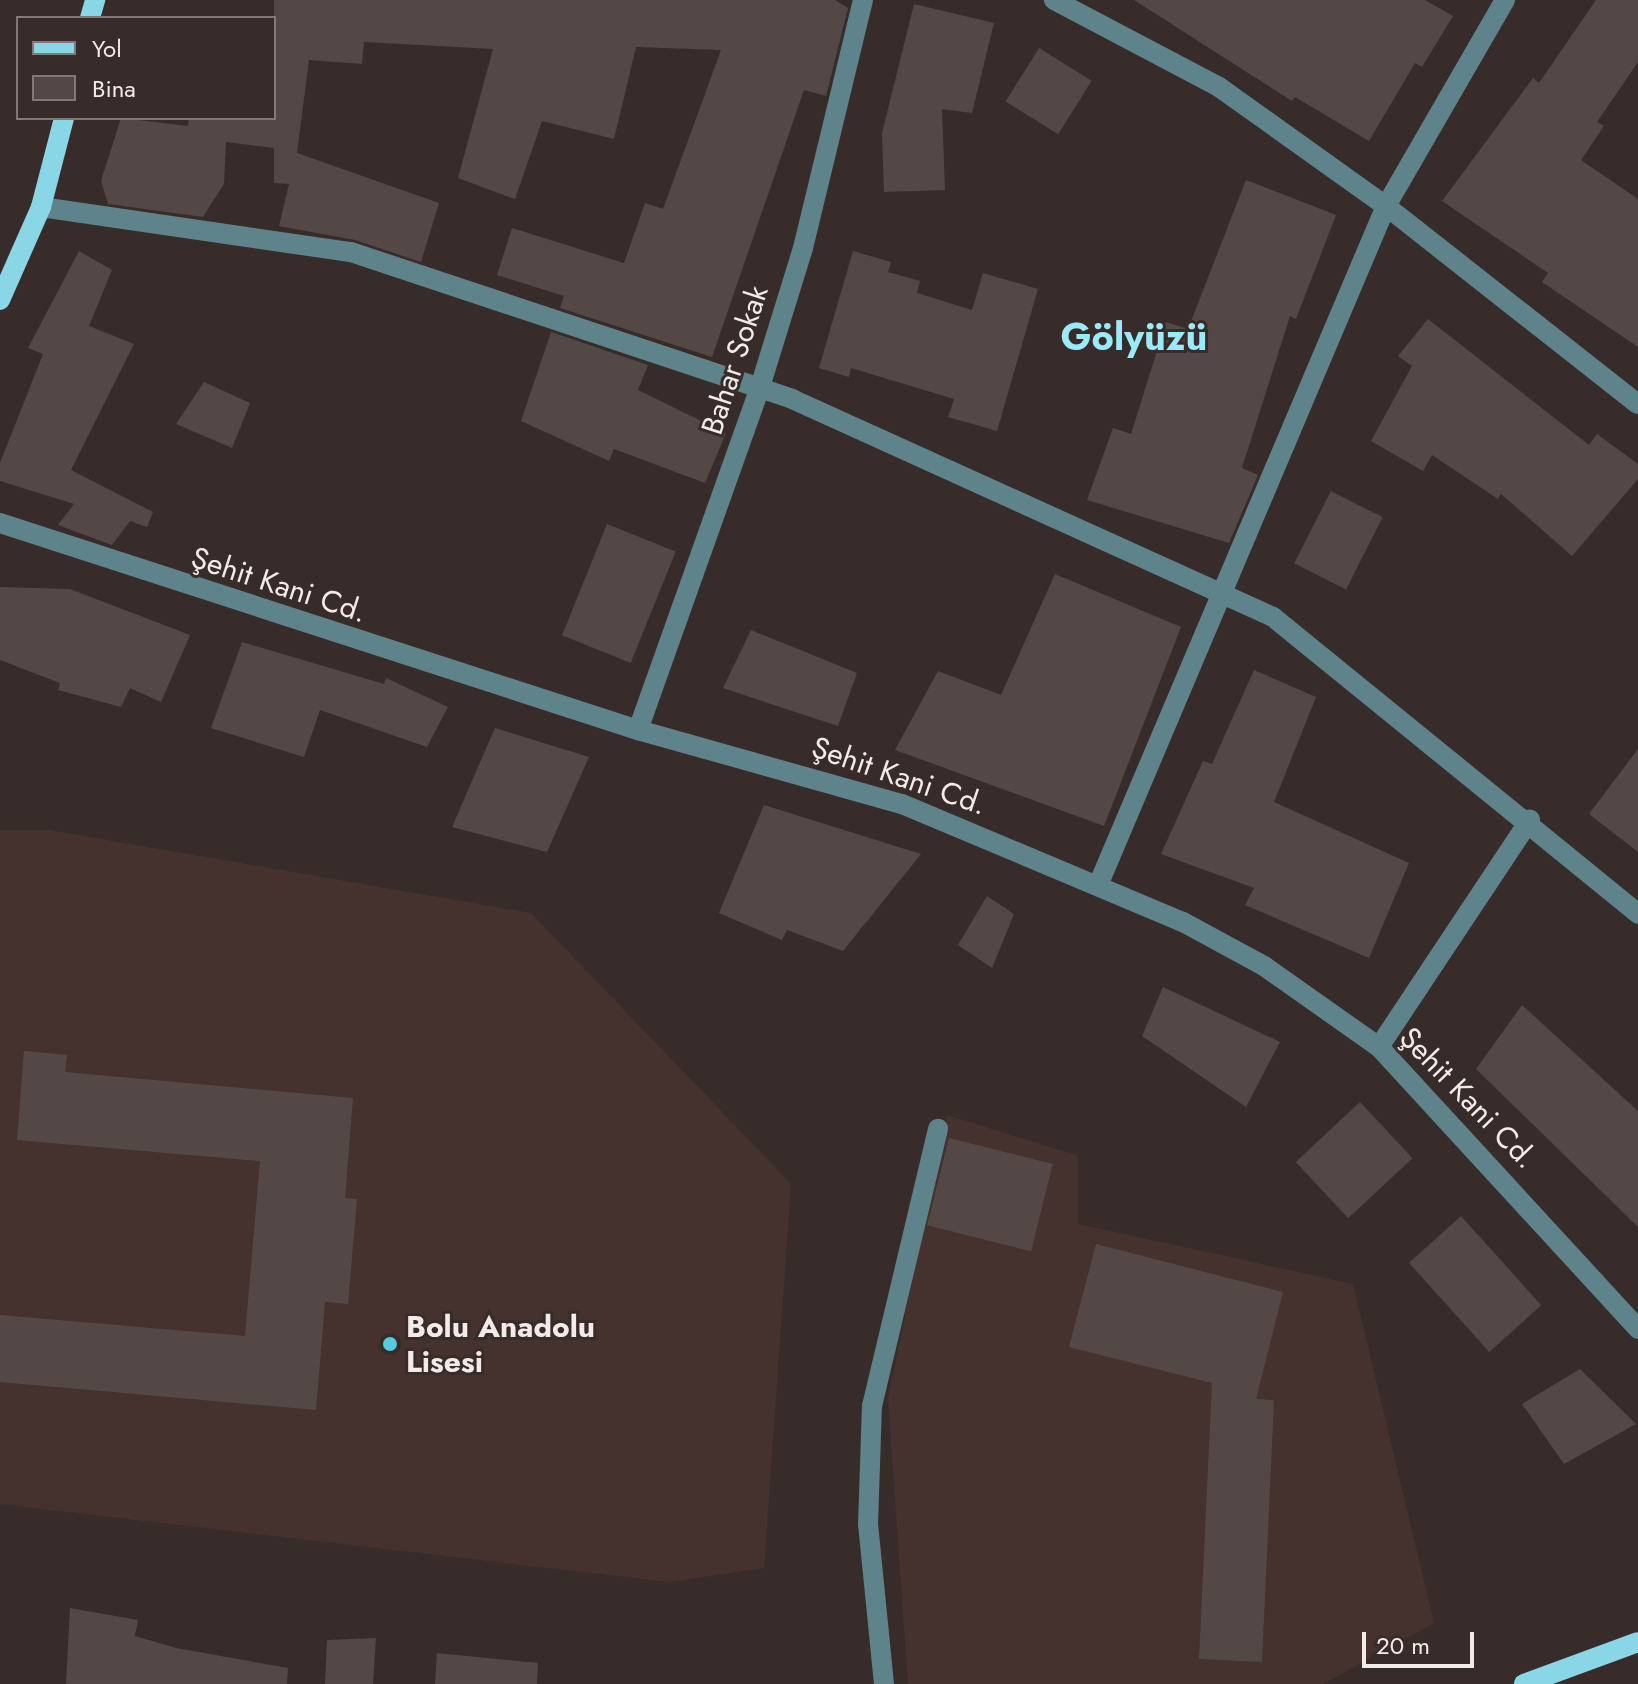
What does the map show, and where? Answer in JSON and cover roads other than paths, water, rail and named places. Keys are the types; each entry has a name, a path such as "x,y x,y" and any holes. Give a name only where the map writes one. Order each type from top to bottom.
{"main road":[{"path":"2,294 41,207 63,120"},
{"path":"1524,1684 1638,1642"}],"street":[{"name":"Bahar Sokak","path":"638,730 760,387 803,248 863,0"},
{"path":"1054,0 1219,87 1386,206 1638,404"},
{"path":"1099,883 1386,206 1505,0"},
{"path":"41,207 351,252 760,387 1273,617 1530,820 1638,914"},
{"name":"Şehit Kani Cd.","path":"0,523 638,730 902,804 1099,883 1264,966 1379,1047 1638,1329"},
{"path":"1379,1047 1530,820"},
{"path":"884,1684 868,1525 872,1406 938,1129"}],"place":[{"name":"Bolu Anadolu Lisesi","path":"390,1344"}],"district":[{"name":"Gölyüzü","path":"1134,337"}]}
